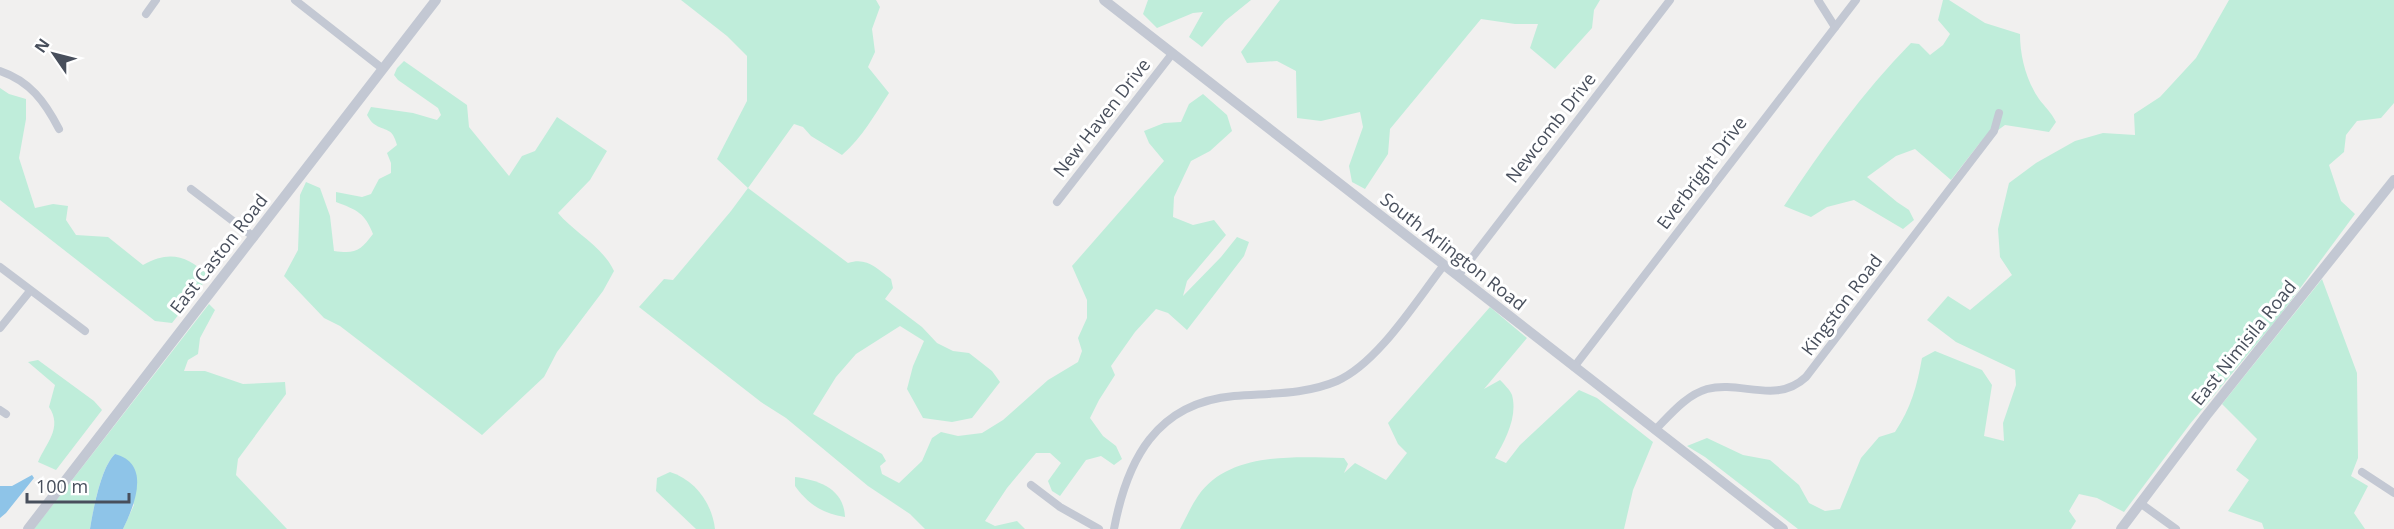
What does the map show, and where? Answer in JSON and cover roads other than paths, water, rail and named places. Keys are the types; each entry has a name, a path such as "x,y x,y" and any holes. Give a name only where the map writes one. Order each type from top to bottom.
{"street":[{"path":"146,14 156,0"},
{"path":"295,0 383,69"},
{"name":"East Caston Road","path":"27,529 436,0"},
{"name":"South Arlington Road","path":"1104,0 1783,529"},
{"name":"Newcomb Drive","path":"1458,276 1670,0"},
{"path":"1818,0 1835,27"},
{"name":"Everbright Drive","path":"1574,366 1856,0"},
{"name":"New Haven Drive","path":"1057,202 1172,54"},
{"path":"0,71 21,80 36,92 48,107 59,129"},
{"name":"Kingston Road","path":"1655,430 1687,400 1708,389 1727,387 1778,391 1794,386 1803,380 1994,131 1999,113"},
{"name":"East Nimisila Road","path":"2121,529 2206,416 2394,180"},
{"path":"192,189 254,237"},
{"path":"1114,529 1120,498 1133,463 1146,443 1165,423 1196,405 1218,398 1304,391 1338,381 1352,373 1374,354 1444,265"},
{"path":"0,267 85,331"},
{"path":"0,328 30,291"},
{"path":"2362,472 2394,493"},
{"path":"1031,485 1060,507 1099,529"},
{"path":"2140,503 2176,529"}],"water":[{"path":"115,454 126,459 137,476 132,509 123,529 90,529 102,478"},
{"path":"32,475 34,478 0,518 0,486 12,486"}]}
